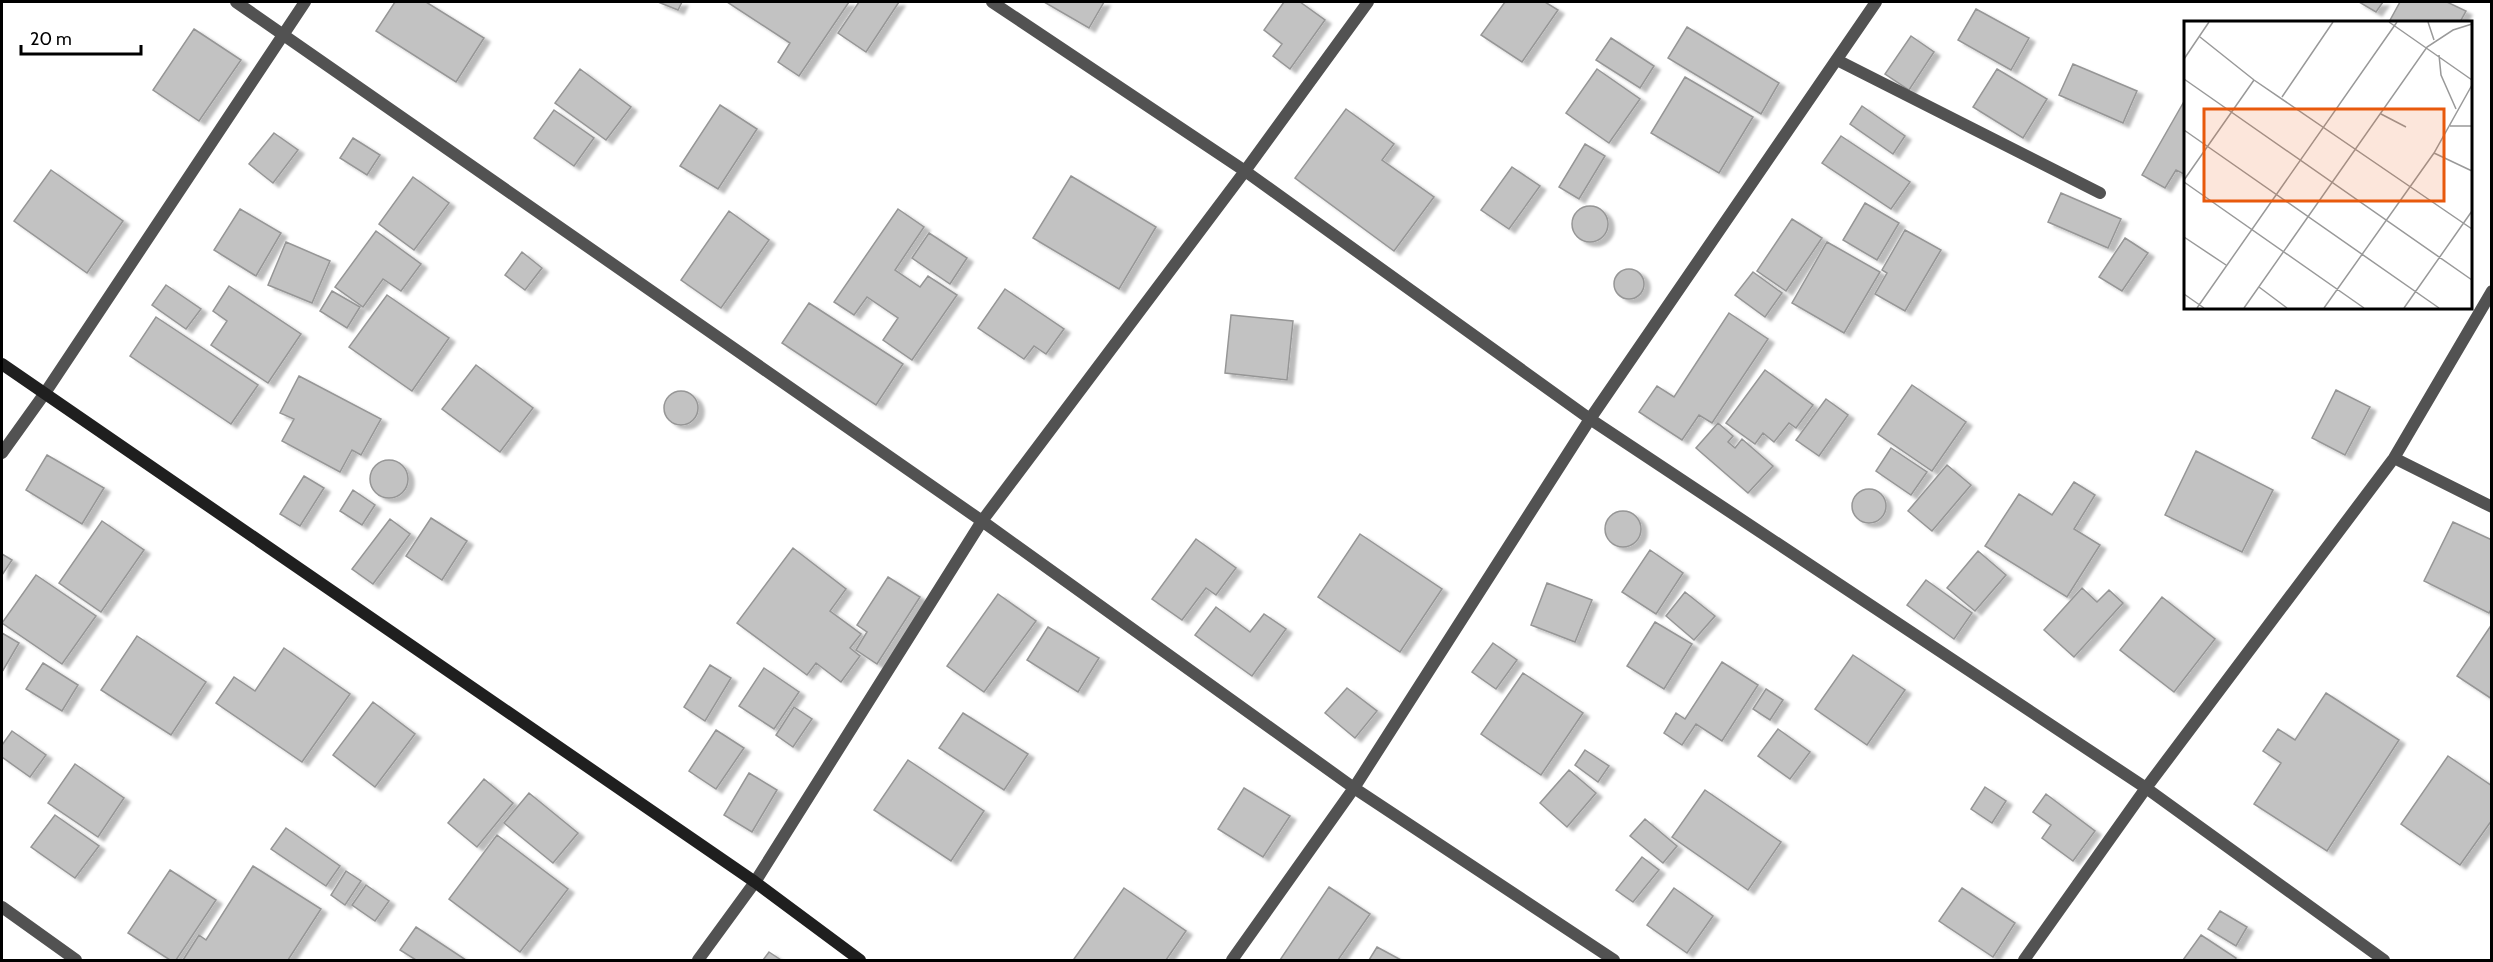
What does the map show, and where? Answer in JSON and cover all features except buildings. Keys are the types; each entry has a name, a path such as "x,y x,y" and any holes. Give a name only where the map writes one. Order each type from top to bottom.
{"street":[{"path":"236,2 982,521 1354,788 1614,960"},
{"path":"2,453 45,393 305,2"},
{"path":"992,2 1245,171 1590,419 2146,788 2384,960"},
{"path":"698,960 755,882 982,521 1245,171 1368,2"},
{"path":"1232,960 1354,788 1590,419 1876,2"},
{"path":"1837,60 2100,193"},
{"path":"2024,960 2146,788 2394,458 2492,291"},
{"path":"2,364 755,882 860,960"},
{"path":"2394,458 2492,507"},
{"path":"2,907 76,960"}]}
